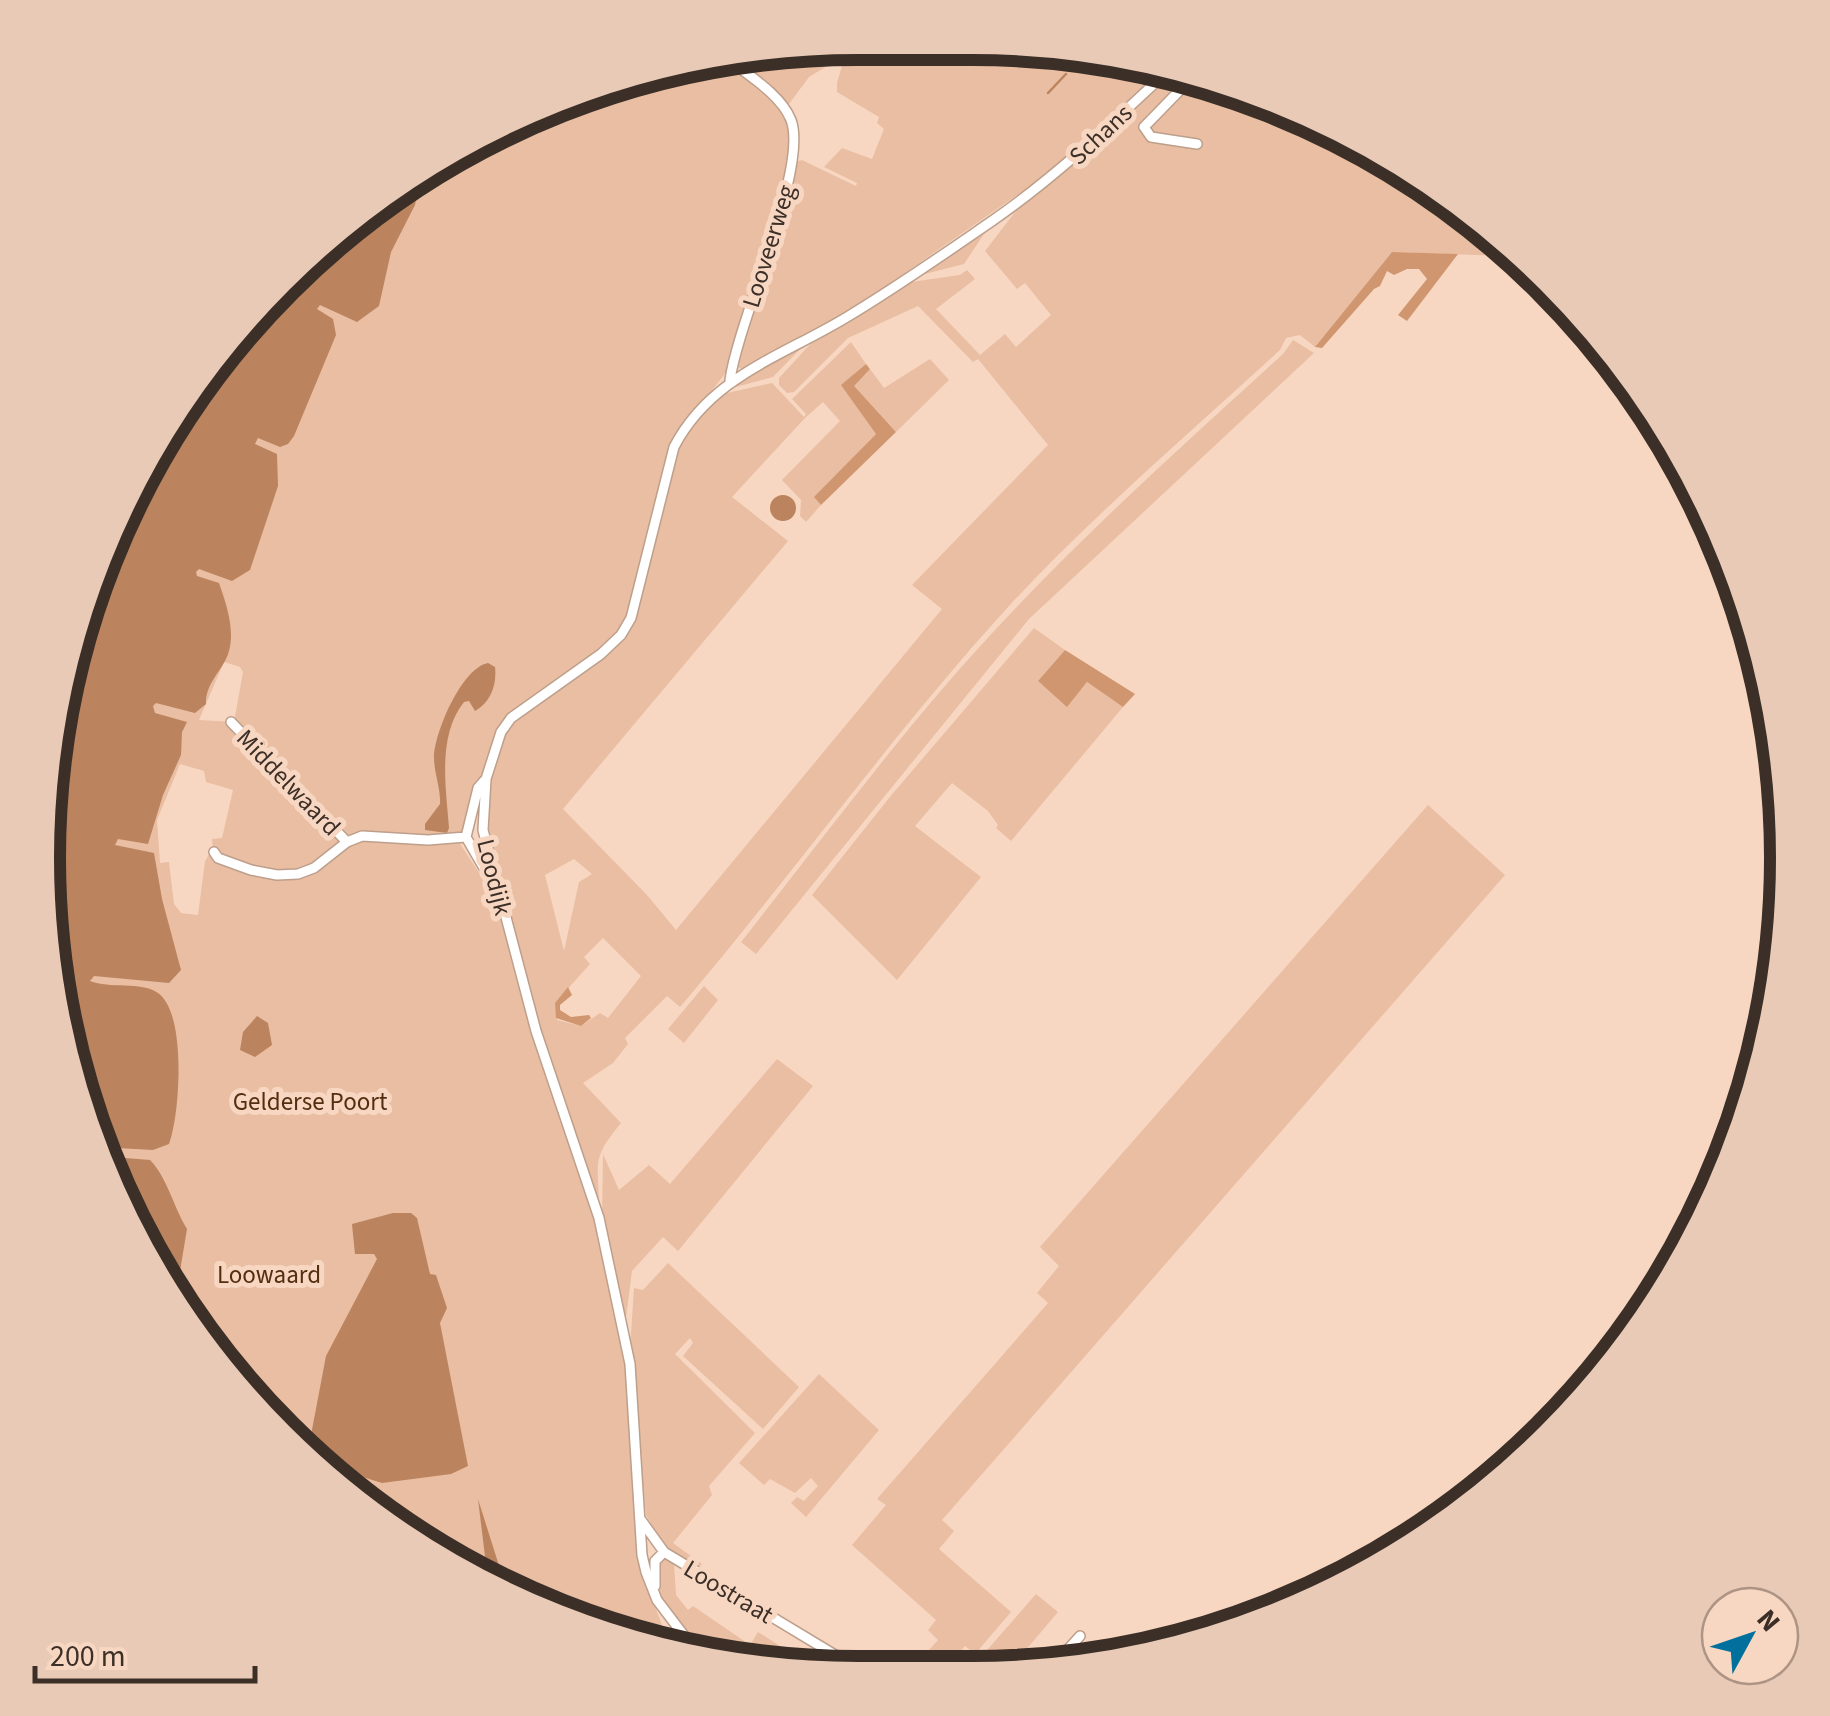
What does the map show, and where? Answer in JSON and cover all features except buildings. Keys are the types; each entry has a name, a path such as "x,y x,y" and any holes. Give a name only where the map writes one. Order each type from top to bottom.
{"street":[{"name":"Looveerweg","path":"730,380 785,196 793,155 793,129 787,112 740,69"},
{"name":"Schans","path":"1026,197 1156,82"},
{"name":"Schans","path":"1184,88 1144,127 1151,137 1196,144"},
{"name":"Loodijk","path":"686,1637 655,1594 642,1555 630,1364 598,1214 536,1031 483,830 486,779 510,718 601,654 621,635 635,606 674,447 694,415 730,380 845,319 1026,197"},
{"name":"Middelwaard","path":"232,722 346,842"},
{"path":"486,779 478,788 466,838 492,886 498,888"},
{"name":"Middelwaard","path":"214,852 218,858 251,870 298,874 314,868 346,842 371,835 428,840 466,838"},
{"name":"Loostraat","path":"640,1518 664,1552 835,1655"},
{"name":"Loostraat","path":"655,1594 655,1561 664,1552"},
{"path":"1068,1650 1080,1636"}],"green space":[{"path":"858,60 1024,62 1150,80 1039,180 844,315 739,368 795,162 802,160 856,186 857,183 824,167 842,148 872,159 884,129 877,123 879,117 837,92 843,61"},
{"path":"835,61 809,77 786,108 743,69"},
{"name":"Gelderse Poort","path":"735,70 783,111 790,137 789,164 727,371 669,452 630,612 622,629 600,652 512,714 459,842 496,899 539,1053 590,1199 626,1363 642,1572 665,1632 553,1595 459,1549 372,1491 294,1422 225,1344 167,1257 121,1163 87,1065 84,1051 90,979 114,845 153,704 196,571 318,307 372,225 459,167 553,121 651,87","holes":["224,662 240,667 243,672 234,722 199,720","180,764 204,771 206,782 233,790 222,838 212,839 213,848 205,861 198,915 181,913 174,904 169,862 160,863 157,820"]},
{"path":"1159,82 1229,102 1325,142 1415,194 1495,256 1392,252 1315,347 1300,335 1286,338 1280,350 1041,572 924,704 680,1007 667,996 625,1038 628,1044 613,1063 583,1083 621,1123 599,1159 599,1201 542,1038 485,830 488,788 499,747 511,722 628,630 674,454 687,431 718,395 772,383 804,417 806,414 792,399 851,342 866,364 842,385 876,434 815,497 821,505 806,522 800,516 801,500 782,480 840,421 823,402 732,497 788,541 563,809 676,930 942,609 912,585 1048,445 978,359 973,362 918,306 848,338 794,392 787,393 779,385 779,378 816,338 904,283 960,275 967,270 975,279 936,309 980,355 1005,334 1016,347 1051,315 1025,283 1017,289 985,251 1022,203","holes":["574,859 592,874 579,882 564,951 545,875","603,938 641,976 608,1018 600,1013 581,1026 557,1020 555,1003 590,964 584,957"]},
{"path":"990,225 964,264 913,277"},
{"path":"1293,340 1314,353 1029,619 756,954 741,942 976,651 1078,545 1283,354"},
{"path":"807,342 773,377 724,390"},
{"path":"930,359 949,380 896,432 853,386 870,369 884,388"},
{"path":"1034,628 1065,650 1038,681 1067,706 1087,682 1123,707 1011,841 996,828 998,825 988,811 952,783 915,826 981,877 897,980 812,895"},
{"path":"1428,805 1505,875 942,1520 954,1531 939,1549 1011,1612 975,1654 965,1646 956,1656 923,1656 938,1640 928,1630 936,1620 852,1545 886,1505 877,1499 1048,1303 1037,1293 1059,1266 1040,1247"},
{"path":"704,986 718,1000 684,1043 668,1029"},
{"path":"777,1059 813,1086 678,1251 663,1237 632,1271 625,1325 602,1218 603,1154 619,1190 649,1165 670,1184"},
{"path":"668,1263 799,1387 763,1429 683,1356 693,1343 690,1338 675,1354 755,1433 709,1486 712,1495 673,1543 702,1564 697,1569 663,1544 646,1515 630,1349 634,1288 643,1290"},
{"path":"819,1374 879,1430 806,1517 791,1503 797,1497 804,1501 818,1486 811,1478 795,1493 770,1479 764,1485 739,1463"},
{"path":"664,1559 674,1563 676,1595 688,1610 693,1606 750,1645 758,1632 787,1652 690,1638 660,1598 659,1565"},
{"path":"1036,1594 1058,1612 1022,1654 982,1656"}],"shaded area":[{"path":"415,194 415,205 391,252 379,306 357,322 320,305 317,309 333,319 336,335 294,436 280,447 258,438 255,444 277,454 278,486 250,570 232,581 199,569 196,572 197,576 219,583 231,632 229,652 210,686 206,704 195,713 156,703 153,706 155,713 187,722 182,732 181,755 148,844 118,839 115,845 154,853 181,970 169,983 94,976 90,981 151,989 167,1004 174,1021 178,1089 173,1130 169,1144 153,1150 115,1148 87,1065 67,962 60,858 62,806 75,702 87,651 102,601 142,505 194,415 258,332 294,294 332,258"},
{"path":"1392,252 1458,254 1407,321 1398,315 1427,279 1419,269 1394,275 1387,271 1380,286 1322,348 1315,347"},
{"path":"866,364 870,369 854,386 896,432 821,505 814,497 876,434 841,385"},
{"path":"783,495 792,499 796,508 792,517 783,521 774,517 770,508 774,499"},
{"path":"1065,650 1135,694 1123,707 1087,682 1067,707 1038,681"},
{"path":"488,663 495,667 489,698 475,711 469,701 464,702 450,730 445,762 449,828 447,833 425,830 440,804 434,757 445,717 469,676"},
{"path":"568,987 572,995 560,1005 560,1010 571,1017 589,1015 591,1018 581,1026 556,1018 555,1003"},
{"path":"257,1016 268,1023 272,1045 255,1057 240,1050 243,1032"},
{"path":"119,1157 150,1160 165,1183 187,1229 178,1275 142,1211"},
{"path":"393,1213 411,1213 417,1218 430,1274 436,1275 447,1308 440,1323 468,1466 451,1474 382,1483 350,1473 310,1438 326,1356 377,1259 374,1254 355,1254 352,1224"},
{"path":"478,1499 501,1572 486,1564"}],"waterway":[{"path":"1048,93 1066,74"}],"park label":[{"name":"Loowaard","path":"269,1274"}]}
